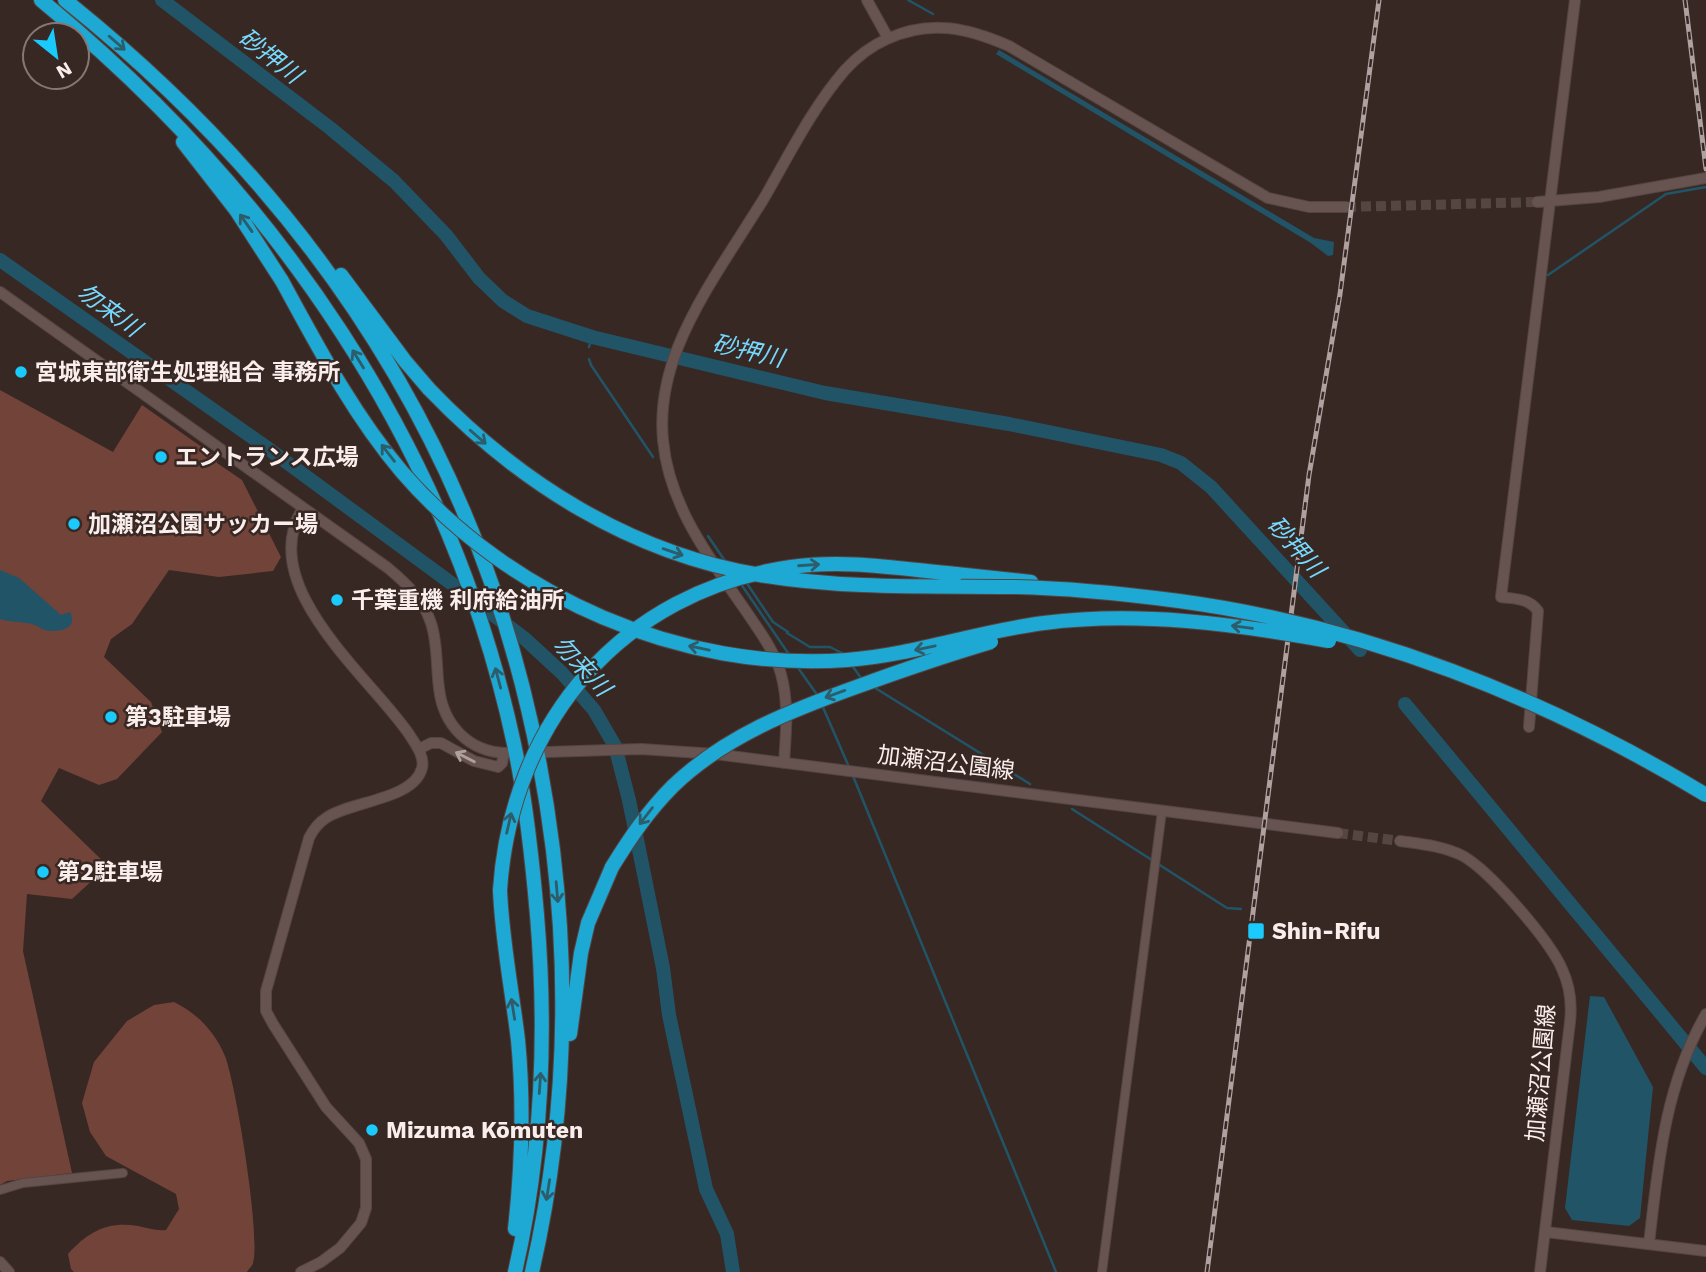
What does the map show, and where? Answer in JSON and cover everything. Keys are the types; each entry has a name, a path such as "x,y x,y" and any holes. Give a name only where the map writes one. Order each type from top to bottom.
{"highway":[{"path":"41,0 61,7 124,48 233,149 296,219 405,361 483,441 547,490 618,530 652,545 726,568 794,579 867,585 1068,589 1181,601"},
{"path":"61,7 153,108 236,209 269,258 346,396 402,471 432,504 502,562 542,587 618,624 697,648 773,660 846,660 885,656 1042,623 1112,618 1190,621 1365,647 1429,664"},
{"path":"61,7 216,165 276,237 356,355 403,437 451,539 480,618 533,870 543,1029 535,1149 526,1213 512,1272"},
{"path":"199,118 260,185 313,252 364,324 411,402 452,484 486,568 513,650 533,727 545,791 562,955 563,1022 557,1122"},
{"path":"512,1272 519,1183 521,1092 517,1038 503,944 500,890 505,841 516,796 531,757 553,718 580,682 619,643 662,612 722,583 770,570 844,564 1156,595 1231,610 1331,632 1429,664 1551,712 1629,751 1706,795"},
{"path":"532,1272 546,1200 581,953 592,914 612,867 650,810 700,763 756,727 833,695 969,648 1037,630 1112,618"}],"street":[{"path":"867,0 888,38"},
{"path":"1529,727 1538,611 1525,600 1501,597 1543,202 1575,0"},
{"path":"784,763 786,713 780,670 768,644 697,538 678,501 670,478 663,439 663,407 670,369 691,320 827,93 856,60 888,38 930,27 964,29 982,34 1009,47 1268,198 1309,207 1346,207"},
{"path":"1543,202 1599,197 1706,178"},
{"path":"0,292 388,568 415,592 432,625 439,690 449,721 472,745 490,751 508,750 498,767 474,761 441,743 431,743 419,749"},
{"path":"301,1272 340,1248 361,1223 366,1208 366,1159 359,1143 326,1107 273,1024 266,1012 265,991 309,838 315,828 325,818 337,812 409,787 422,768 419,749 401,723 341,652 304,594 290,556 290,538 303,508"},
{"name":"加瀬沼公園線","path":"547,751 631,749 715,754 1338,833"},
{"path":"1102,1272 1162,811"},
{"name":"加瀬沼公園線","path":"1400,841 1443,848 1478,866 1552,950 1566,977 1571,1005 1570,1022 1540,1272"},
{"path":"1648,1244 1661,1141 1668,1109 1682,1064 1704,1017"},
{"path":"0,1189 23,1183 124,1172"},
{"path":"1546,1232 1706,1251"},
{"path":"0,1262 9,1272"}],"shaded area":[{"path":"0,390 113,452 142,405 216,457 217,463 242,480 281,557 273,571 219,577 169,570 132,624 111,639 104,657 151,702 162,732 117,779 99,785 59,768 41,801 108,866 72,899 27,894 23,951 72,1173 7,1181 0,1185"},
{"path":"174,1002 204,1024 216,1039 230,1072 251,1193 255,1248 253,1264 247,1272 74,1272 68,1254 91,1234 117,1225 166,1230 179,1209 176,1194 106,1156 90,1132 82,1103 94,1062 127,1021 154,1005"}],"water":[{"path":"999,50 1314,238 1334,242 1333,255 1328,256 1311,243 996,54"},
{"path":"0,570 19,578 61,615 70,612 72,622 69,626 50,631 36,625 0,619"},
{"path":"1590,996 1604,997 1653,1087 1640,1218 1629,1226 1572,1220 1565,1208"}],"waterway":[{"name":"砂押川","path":"162,0 330,128 394,181 446,235 479,278 503,301 527,316 592,337 825,393 1009,424 1161,455 1181,463 1211,487 1360,650"},
{"path":"908,0 933,14"},
{"path":"1548,275 1666,194 1706,187"},
{"name":"勿来川","path":"0,260 266,447 474,600 524,638 562,673 594,710 615,746 629,800 663,968 669,1015 706,1189 727,1234 733,1272"},
{"path":"589,347 592,337"},
{"path":"589,359 653,457"},
{"path":"708,536 725,561"},
{"path":"746,582 773,622 787,633 810,647 830,647 842,653"},
{"path":"741,584 790,656"},
{"path":"851,664 861,678"},
{"path":"796,665 818,696"},
{"path":"872,686 1030,784"},
{"name":"砂押川","path":"1405,704 1706,1068"},
{"path":"822,705 849,767"},
{"path":"853,776 1056,1272"},
{"path":"1072,809 1227,908 1241,909"}],"tunnel":[{"path":"1346,207 1537,202"},
{"path":"1338,833 1400,841"}],"railway":[{"path":"1207,1272 1309,475 1340,294 1379,0"},
{"path":"1685,0 1706,169"}],"place":[{"name":"宮城東部衛生処理組合 事務所","path":"21,372"},
{"name":"エントランス広場","path":"161,457"},
{"name":"加瀬沼公園サッカー場","path":"74,524"},
{"name":"千葉重機 利府給油所","path":"337,600"},
{"name":"第3駐車場","path":"111,717"},
{"name":"第2駐車場","path":"43,872"},
{"name":"Shin-Rifu","path":"1256,931"},
{"name":"Mizuma Kōmuten","path":"372,1130"}]}
